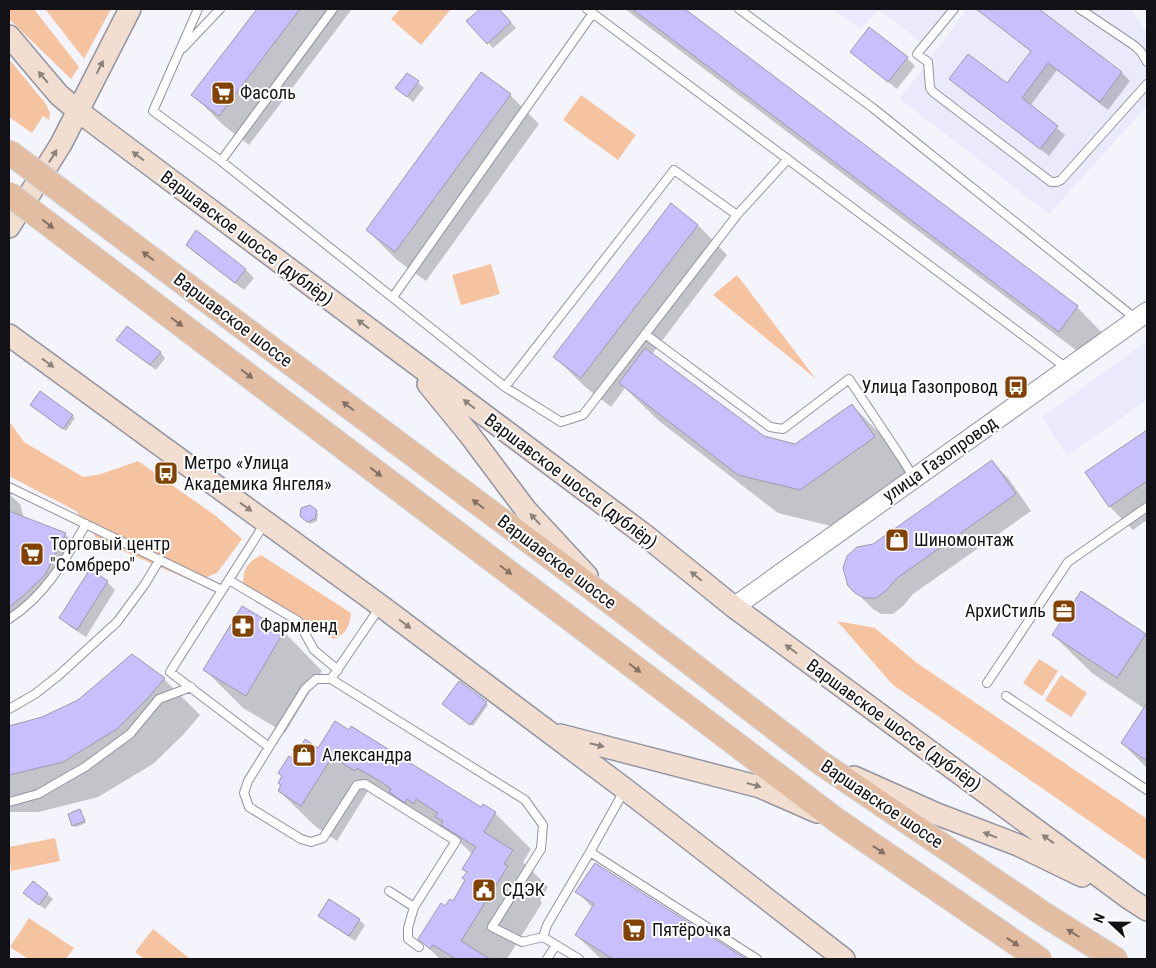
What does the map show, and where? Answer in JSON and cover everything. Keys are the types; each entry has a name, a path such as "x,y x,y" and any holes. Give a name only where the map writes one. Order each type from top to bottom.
{"main road":[{"path":"9,227 61,144 130,9"},
{"name":"Варшавское шоссе (дублёр)","path":"9,36 59,96 78,111 646,536 734,607 1138,905"},
{"name":"Варшавское шоссе","path":"9,152 616,606 818,761 1045,915 1115,959"},
{"name":"Варшавское шоссе","path":"9,194 839,822 1039,959"},
{"path":"9,335 382,606 625,789 844,959"},
{"path":"403,353 469,434 526,510 616,606"},
{"path":"550,733 760,786 839,822"},
{"path":"818,761 937,814 1018,845 1138,905"}],"street":[{"name":"улица Газопровод","path":"734,607 1142,316"}],"lane":[{"path":"198,9 154,111 221,161 505,387 561,422 583,415 736,215 788,159"},
{"path":"178,53 220,9"},
{"path":"221,161 333,9"},
{"path":"739,9 873,108 1142,316"},
{"path":"954,9 917,54 928,62 932,92 1052,182 1061,180 1147,84"},
{"path":"1080,9 1135,46 1147,62"},
{"path":"393,297 590,11 1068,369"},
{"path":"505,387 674,170 736,215"},
{"path":"645,334 770,427 783,429 849,379 914,478"},
{"path":"10,488 222,590"},
{"path":"987,683 1068,562 1147,507"},
{"path":"266,522 170,672 269,747"},
{"path":"9,619 41,594 57,572 86,524"},
{"path":"9,709 43,688 117,622 145,584 160,559"},
{"path":"229,580 298,621 314,650 338,670"},
{"path":"332,679 382,606"},
{"path":"419,948 408,939 408,928 414,907 456,841 365,784 357,785 323,838 311,842 301,840 249,807 244,792 248,781 305,689 316,679 332,679 526,800 543,826 540,849 492,926 522,942 543,937 579,959"},
{"path":"9,802 38,794 85,767 130,734 159,699 190,687"},
{"path":"1006,696 1147,790"},
{"path":"543,937 547,925 625,789"},
{"path":"590,852 757,959"},
{"path":"389,891 414,907"},
{"path":"547,959 556,945"}],"shaded area":[{"path":"9,9 34,9 79,67 71,79 9,19"},
{"path":"45,9 111,9 84,59"},
{"path":"400,9 451,9 421,45 391,19"},
{"path":"832,9 949,9 922,42 878,10 861,29"},
{"path":"967,9 1131,9 1147,32 1147,106 1049,214 900,99"},
{"path":"9,59 46,104 50,113 49,120 43,116 32,133 9,117"},
{"path":"581,95 636,135 618,160 563,120"},
{"path":"491,264 500,294 461,305 452,275"},
{"path":"737,275 816,379 713,295"},
{"path":"1147,341 1147,400 1067,456 1042,417"},
{"path":"9,421 24,442 83,477 101,474 138,461 216,516 242,539 217,573 194,582 98,540 76,511 9,476"},
{"path":"261,555 351,613 350,622 344,632 334,639 243,586 246,568"},
{"path":"837,621 875,628 917,663 1147,819 1147,861 893,685"},
{"path":"1039,659 1058,671 1042,696 1023,683"},
{"path":"1061,675 1087,693 1071,717 1045,700"},
{"path":"55,838 60,861 11,871 9,847"},
{"path":"29,918 74,948 66,959 28,959 10,947"},
{"path":"153,929 189,958 144,959 135,952"}],"building":[{"path":"257,9 300,9 219,116 191,95"},
{"path":"480,9 499,9 511,22 487,44 466,21"},
{"path":"632,9 685,9 1078,306 1059,332"},
{"path":"976,9 1039,9 1122,72 1100,102 1048,63 1022,98 1058,126 1040,149 949,79 968,54 1007,83 1031,51"},
{"path":"869,27 908,57 888,82 850,52"},
{"path":"481,72 511,94 395,252 366,230"},
{"path":"407,73 419,81 407,97 395,88"},
{"path":"671,203 698,225 581,378 553,357"},
{"path":"196,230 246,269 235,283 186,245"},
{"path":"127,326 161,352 150,365 116,340"},
{"path":"645,348 764,436 795,444 852,404 875,437 800,490 738,475 619,383"},
{"path":"40,391 73,415 63,429 30,405"},
{"path":"1147,430 1147,481 1109,507 1085,472"},
{"path":"992,460 1016,494 897,578 887,590 876,598 864,598 848,586 843,568 847,556 857,547 873,544"},
{"path":"310,505 317,510 315,519 307,522 300,516 301,508"},
{"name":"Торговый центр \"Сомбреро\"","path":"9,511 66,533 45,575 9,607"},
{"path":"90,569 108,581 77,630 59,618"},
{"path":"1081,591 1146,634 1117,678 1052,635"},
{"path":"242,606 284,631 246,696 203,670"},
{"path":"132,654 165,678 117,729 63,762 9,775 9,726 42,717 78,700"},
{"path":"459,681 487,702 470,725 442,704"},
{"path":"1147,703 1147,761 1121,743"},
{"path":"335,721 349,730 351,726 481,807 483,804 496,812 484,832 513,850 504,864 508,866 461,941 490,959 456,959 433,945 430,949 418,939 441,903 445,906 450,899 453,901 465,880 462,878 467,872 462,869 476,847 441,825 443,821 435,817 438,813 416,799 414,804 407,799 405,803 389,792 391,789 383,783 357,768 355,771 332,757 301,806 278,791 281,785 278,783 282,776 278,773 289,756 293,759 305,739 318,748"},
{"path":"80,809 85,821 72,826 68,814"},
{"path":"595,863 746,959 613,959 575,935 594,904 575,892"},
{"path":"33,881 48,893 39,905 23,893"},
{"path":"329,899 360,919 349,936 318,916"}],"place":[{"name":"Фасоль","path":"223,93"},
{"name":"Улица Газопровод","path":"1016,387"},
{"name":"Метро «Улица Академика Янгеля»","path":"166,473"},
{"name":"Шиномонтаж","path":"897,540"},
{"name":"Торговый центр \"Сомбреро\"","path":"32,554"},
{"name":"АрхиСтиль","path":"1064,611"},
{"name":"Фармленд","path":"243,626"},
{"name":"Александра","path":"304,755"},
{"name":"СДЭК","path":"484,890"},
{"name":"Пятёрочка","path":"634,930"}]}
